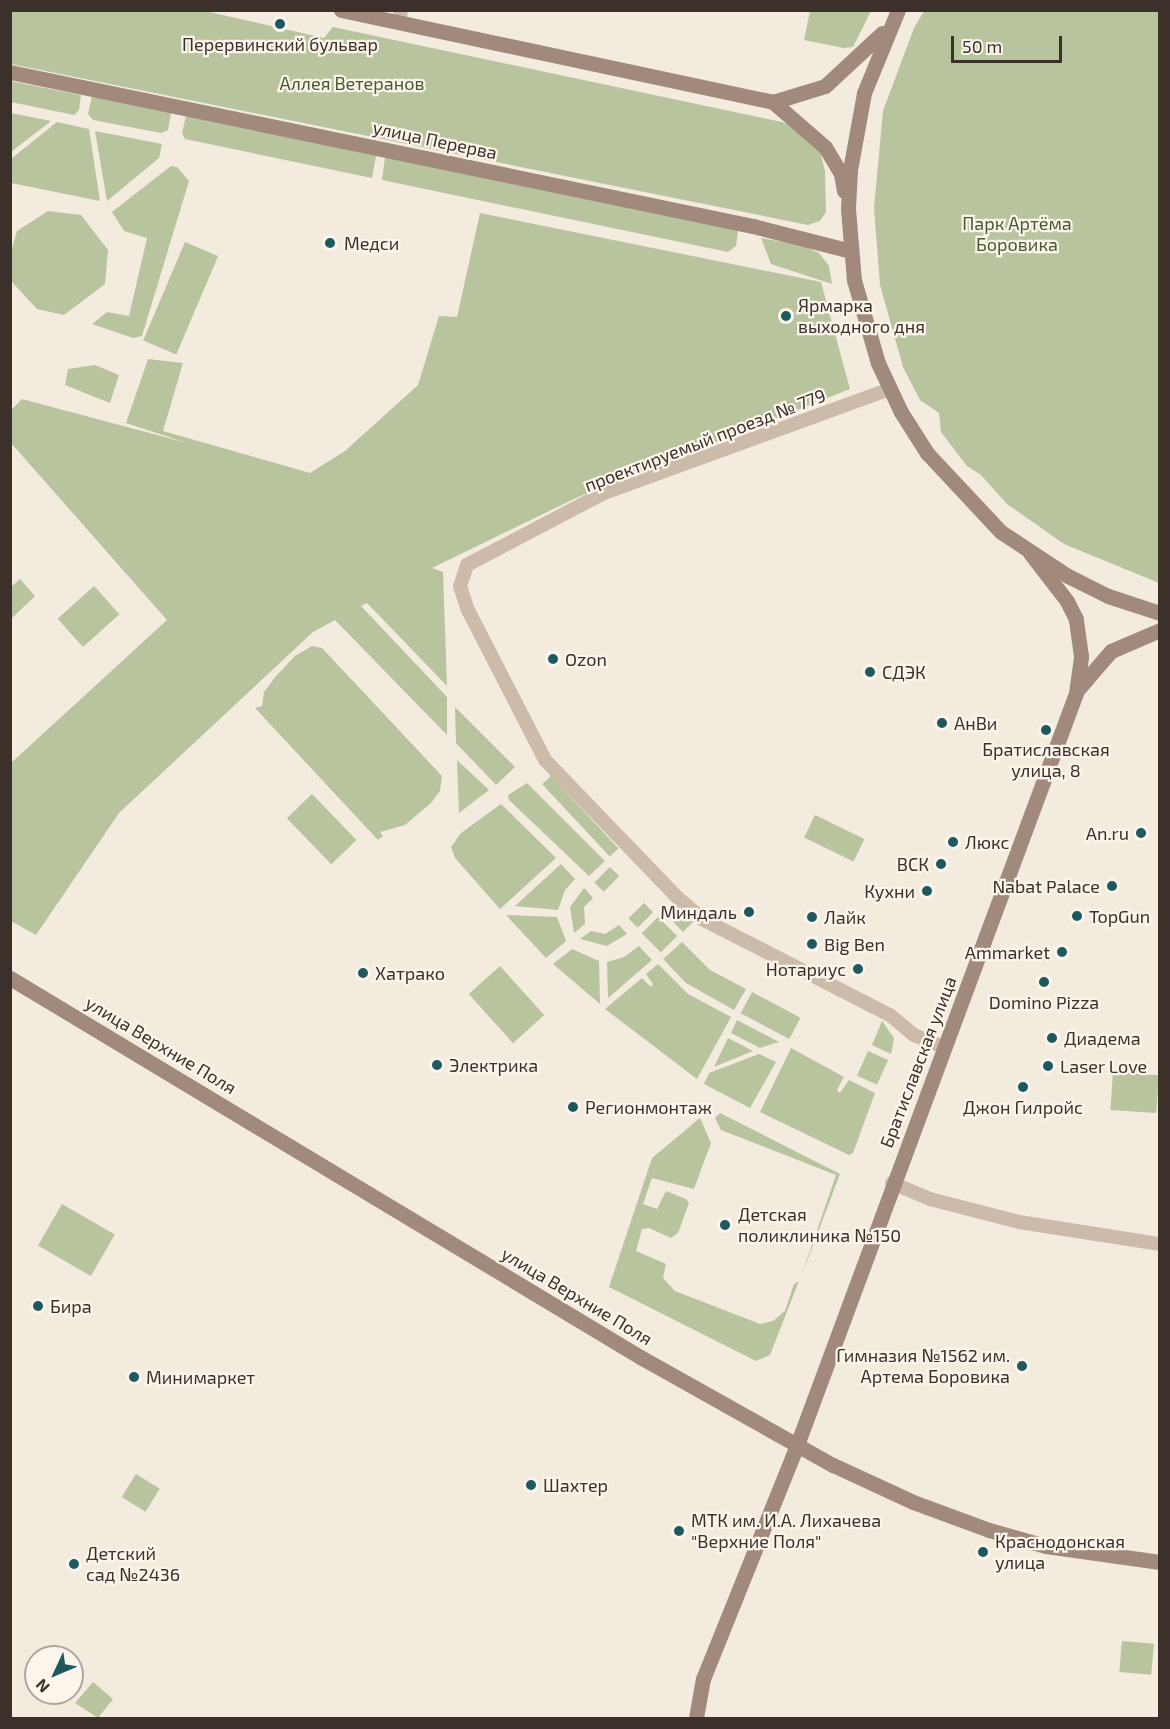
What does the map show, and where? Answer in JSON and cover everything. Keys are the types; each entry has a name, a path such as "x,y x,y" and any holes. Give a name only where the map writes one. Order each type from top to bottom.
{"main road":[{"path":"341,10 400,16 773,102 825,147 841,174 848,209"},
{"path":"773,102 825,86 866,51 895,16"},
{"name":"Братиславская улица","path":"895,16 864,93 850,170 848,209 850,251 868,335 890,389 908,423 950,481 1001,532 1030,553 1108,596 1160,613"},
{"name":"улица Перерва","path":"10,72 753,226 850,251"},
{"name":"Братиславская улица","path":"797,1445 892,1183 1076,693 1081,656 1076,619 1067,601 1030,553"},
{"name":"Братиславская улица","path":"1076,693 1111,651 1160,630"},
{"name":"улица Верхние Поля","path":"10,978 536,1295 797,1445 964,1522 1046,1546 1160,1562"},
{"path":"696,1719 703,1679 797,1445"}],"street":[{"name":"проектируемый проезд № 779","path":"890,389 604,493 467,566 460,586 468,610 545,760 677,897 709,923 890,1015 914,1035 944,1047"},
{"path":"892,1183 930,1199 1018,1222 1160,1244"}],"green space":[{"path":"810,10 871,11 853,47 844,48 804,40"},
{"name":"Аллея Ветеранов","path":"11,11 205,11 324,38 333,27 782,122 796,128 820,151 825,171 826,212 820,221 808,225 11,64"},
{"name":"Парк Артёма Боровика","path":"924,11 1159,11 1159,583 1064,544 1007,504 981,475 967,466 941,432 939,413 920,400 903,367 880,285 874,208 883,111 914,28"},
{"path":"10,81 81,95 79,110 74,115 11,102"},
{"path":"92,96 171,113 168,130 161,133 93,120 88,114"},
{"path":"11,113 51,121 11,152"},
{"path":"186,116 376,156 372,178 185,139 182,133"},
{"path":"57,122 89,129 100,201 11,183 11,159"},
{"path":"95,131 162,144 159,158 107,201"},
{"path":"385,157 731,229 738,231 736,246 728,252 382,180"},
{"path":"171,166 177,167 189,181 142,336 133,338 92,324 107,312 129,316 147,238 124,231 112,212"},
{"path":"48,211 81,215 108,250 105,284 64,315 37,309 11,281 11,252 17,231"},
{"path":"480,213 821,282 850,389 578,497 432,568 443,572 447,686 367,603 361,606 447,697 447,735 335,620 313,632 119,813 36,935 11,921 11,763 167,620 11,443 11,410 22,399 187,443 126,423 148,359 183,363 163,431 310,473 345,451 418,385 439,316 457,317"},
{"path":"761,238 802,245 819,253 829,266 832,284 771,264"},
{"path":"185,242 218,256 176,355 143,340"},
{"path":"95,365 119,375 110,403 65,385 68,369"},
{"path":"20,579 35,596 11,619 11,587"},
{"path":"94,586 119,614 83,647 58,619"},
{"path":"312,646 322,648 442,776 440,791 431,803 405,825 380,832 383,836 378,840 255,708 262,706 264,692 276,676 295,656"},
{"path":"455,707 515,767 496,785 456,743"},
{"path":"457,760 489,790 459,813"},
{"path":"551,776 619,848 610,857 542,784"},
{"path":"527,783 605,861 589,876 509,800 508,795"},
{"path":"312,794 356,840 331,864 287,818"},
{"path":"501,804 556,858 500,909 455,858 451,847 461,833"},
{"path":"815,815 864,839 853,862 804,837"},
{"path":"561,864 575,879 565,890 558,910 515,906"},
{"path":"610,867 619,876 604,892 594,883"},
{"path":"584,888 593,898 584,907 585,924 574,933 570,907"},
{"path":"644,903 653,912 638,928 628,919"},
{"path":"673,904 694,921 683,932 665,913"},
{"path":"506,915 557,917 566,941 546,958"},
{"path":"658,917 677,936 661,952 642,933"},
{"path":"619,925 627,934 607,946 580,939 591,931 605,934"},
{"path":"682,942 710,970 746,989 734,1010 686,983 663,959"},
{"path":"639,946 652,960 608,998 607,962 624,957"},
{"path":"572,949 599,961 600,1004 553,964"},
{"path":"658,964 688,994 731,1017 697,1079 605,1009 642,978 651,987 653,984 646,974"},
{"path":"500,966 544,1015 513,1043 469,994"},
{"path":"752,992 801,1018 789,1039 741,1013"},
{"path":"737,1020 779,1042 760,1048 731,1033"},
{"path":"882,1021 894,1038 891,1054 872,1045"},
{"path":"728,1038 753,1051 714,1067"},
{"path":"791,1048 844,1077 837,1090 840,1093 849,1080 875,1093 853,1153 849,1155 760,1112"},
{"path":"868,1051 888,1060 877,1085 857,1076"},
{"path":"759,1054 776,1062 750,1108 704,1084 709,1073"},
{"path":"1113,1072 1159,1075 1156,1113 1110,1110"},
{"path":"720,1113 840,1174 801,1277 836,1175 721,1130 715,1118"},
{"path":"700,1118 711,1143 694,1189 652,1178 643,1204 657,1209 666,1191 686,1199 689,1203 678,1233 671,1238 649,1228 642,1229 636,1251 666,1264 663,1278 675,1291 760,1324 773,1321 785,1311 794,1284 799,1281 770,1355 756,1361 609,1287 652,1158"},
{"path":"62,1204 115,1234 91,1276 38,1246"},
{"path":"136,1474 160,1489 145,1512 122,1497"},
{"path":"1122,1641 1154,1644 1151,1675 1119,1672"},
{"path":"93,1682 113,1699 98,1718 78,1705 84,1705 84,1692"}],"place":[{"name":"Перервинский бульвар","path":"280,24"},
{"name":"Медси","path":"330,243"},
{"name":"Ярмарка выходного дня","path":"786,316"},
{"name":"Ozon","path":"553,659"},
{"name":"СДЭК","path":"870,672"},
{"name":"АнВи","path":"942,723"},
{"name":"Братиславская улица, 8","path":"1046,730"},
{"name":"An.ru","path":"1141,833"},
{"name":"Люкс","path":"953,842"},
{"name":"ВСК","path":"941,864"},
{"name":"Nabat Palace","path":"1112,886"},
{"name":"Кухни","path":"927,891"},
{"name":"Миндаль","path":"749,912"},
{"name":"TopGun","path":"1077,916"},
{"name":"Лайк","path":"812,917"},
{"name":"Big Ben","path":"812,944"},
{"name":"Ammarket","path":"1062,952"},
{"name":"Нотариус","path":"858,969"},
{"name":"Хатрако","path":"363,973"},
{"name":"Domino Pizza","path":"1044,982"},
{"name":"Диадема","path":"1052,1038"},
{"name":"Электрика","path":"437,1065"},
{"name":"Laser Love","path":"1048,1066"},
{"name":"Джон Гилройс","path":"1023,1087"},
{"name":"Регионмонтаж","path":"573,1107"},
{"name":"Детская поликлиника №150","path":"725,1225"},
{"name":"Бира","path":"38,1306"},
{"name":"Гимназия №1562 им. Артема Боровика","path":"1022,1366"},
{"name":"Минимаркет","path":"134,1377"},
{"name":"Шахтер","path":"531,1485"},
{"name":"МТК им. И.А. Лихачева \"Верхние Поля\"","path":"679,1531"},
{"name":"Краснодонская улица","path":"983,1552"},
{"name":"Детский сад №2436","path":"74,1564"}]}
